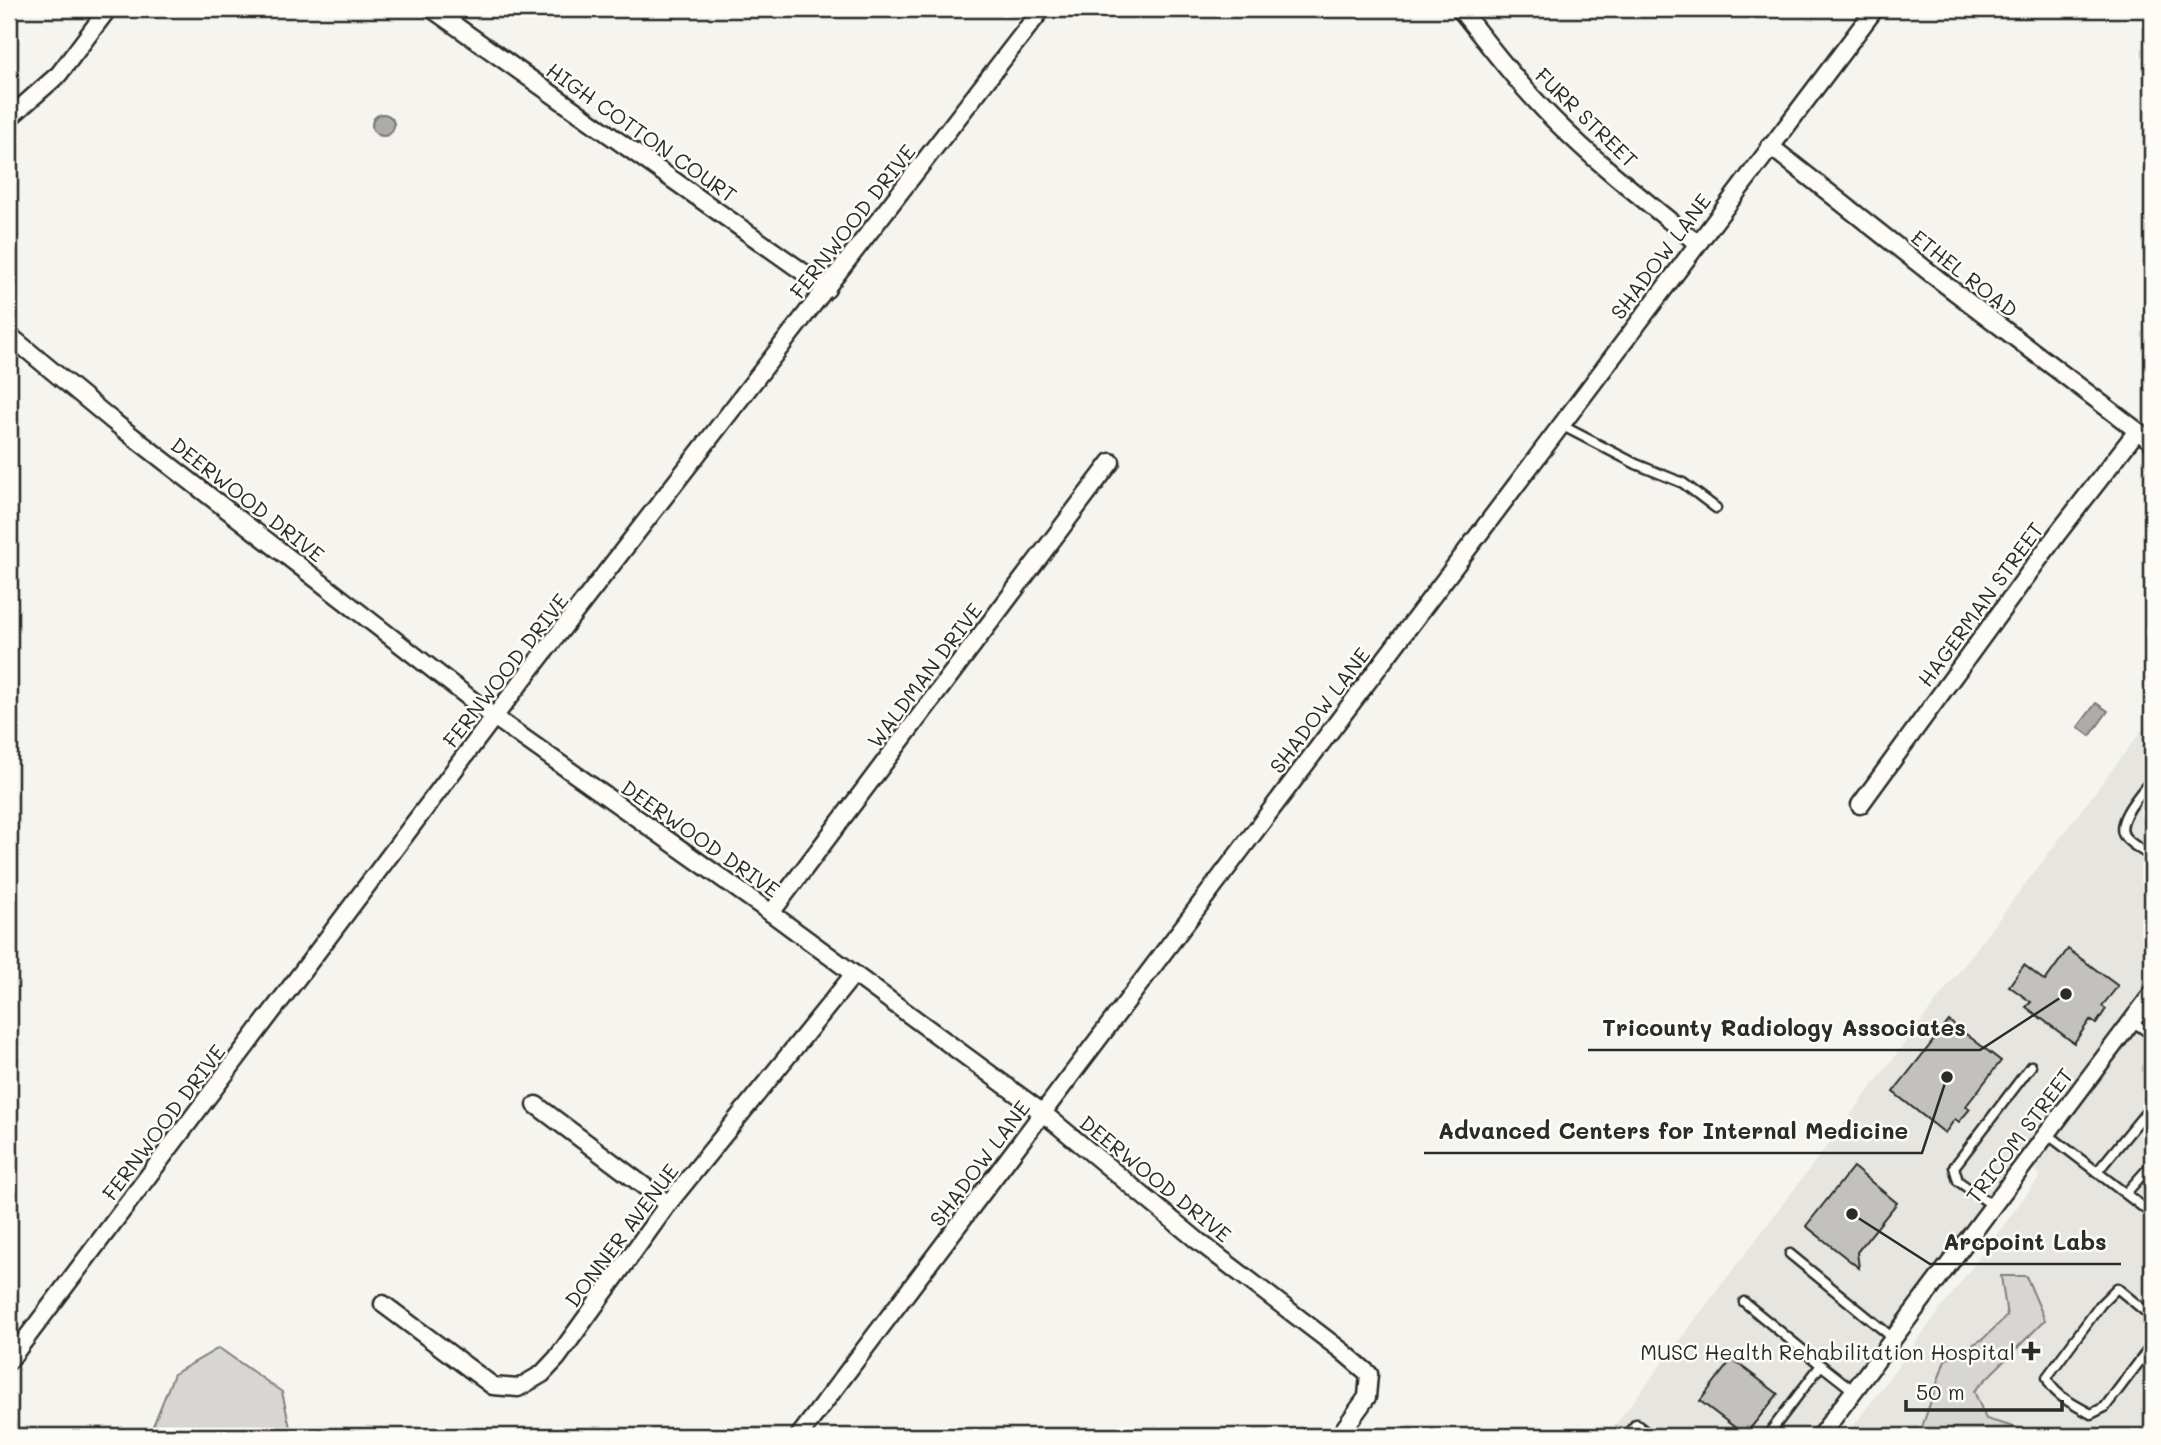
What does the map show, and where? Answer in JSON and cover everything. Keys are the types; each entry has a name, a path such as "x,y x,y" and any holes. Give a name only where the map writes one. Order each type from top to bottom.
{"street":[{"path":"9,118 58,74 108,9"},
{"name":"HIGH COTTON COURT","path":"432,9 827,289"},
{"name":"FERNWOOD DRIVE","path":"9,1361 494,717 1042,9"},
{"name":"FURR STREET","path":"1460,9 1553,119 1597,161 1697,243"},
{"name":"SHADOW LANE","path":"799,1436 1559,424 1875,9"},
{"name":"ETHEL ROAD","path":"1770,146 1938,279 2152,442"},
{"name":"DEERWOOD DRIVE","path":"9,335 114,422 494,717 771,913 1043,1113 1198,1241 1369,1374 1367,1397 1339,1436"},
{"name":"HAGERMAN STREET","path":"1860,805 2058,533 2137,431"},
{"name":"WALDMAN DRIVE","path":"771,913 1111,462"},
{"name":"DONNER AVENUE","path":"383,1304 493,1386 518,1388 542,1374 668,1204 854,974"},
{"name":"TRICOM STREET","path":"1820,1436 2152,994"},
{"path":"536,1105 668,1204"}],"lane":[{"path":"1559,424 1636,464 1683,483 1716,508"},
{"path":"2152,779 2125,814 2121,829 2124,836 2152,857"},
{"path":"2133,1022 2152,1035"},
{"path":"1992,1205 1958,1181 1954,1167 2031,1066"},
{"path":"2097,1172 2152,1105"},
{"path":"2046,1133 2152,1214"},
{"path":"2126,1194 2152,1164"},
{"path":"1790,1254 1893,1338"},
{"path":"2152,1317 2117,1288 2101,1304 2047,1377 2049,1383 2053,1390 2091,1414 2105,1407 2152,1345"},
{"path":"1744,1302 1854,1391"},
{"path":"1767,1436 1821,1366"},
{"path":"1626,1436 1636,1424 1651,1436"}],"shaded area":[{"path":"383,114 391,117 394,125 391,133 383,136 375,133 372,125 375,117"},
{"path":"2096,703 2108,711 2090,736 2078,727"},
{"path":"2152,717 2152,1436 1846,1436 2041,1175 2024,1163 1820,1436 1607,1436"},
{"path":"2001,1276 2026,1276 2045,1320 1974,1391 1986,1419 2045,1436 1919,1436 1945,1360 1983,1339 2007,1316"},
{"path":"219,1348 282,1392 292,1436 149,1436 174,1374"}],"building":[{"path":"2068,949 2118,986 2102,1006 2106,1009 2096,1024 2090,1020 2074,1043 2026,1007 2031,1002 2009,986 2024,965 2045,981"},
{"path":"1949,1021 2001,1061 1966,1106 1970,1109 1959,1122 1955,1119 1945,1133 1893,1092"},
{"path":"1853,1167 1897,1203 1857,1252 1859,1268 1806,1226"},
{"path":"1732,1359 1778,1394 1745,1435 1700,1401"}],"place":[{"name":"Tricounty Radiology Associates","path":"2066,994"},
{"name":"Advanced Centers for Internal Medicine","path":"1947,1077"},
{"name":"Arcpoint Labs","path":"1852,1214"},
{"name":"MUSC Health Rehabilitation Hospital","path":"2031,1351"}]}
